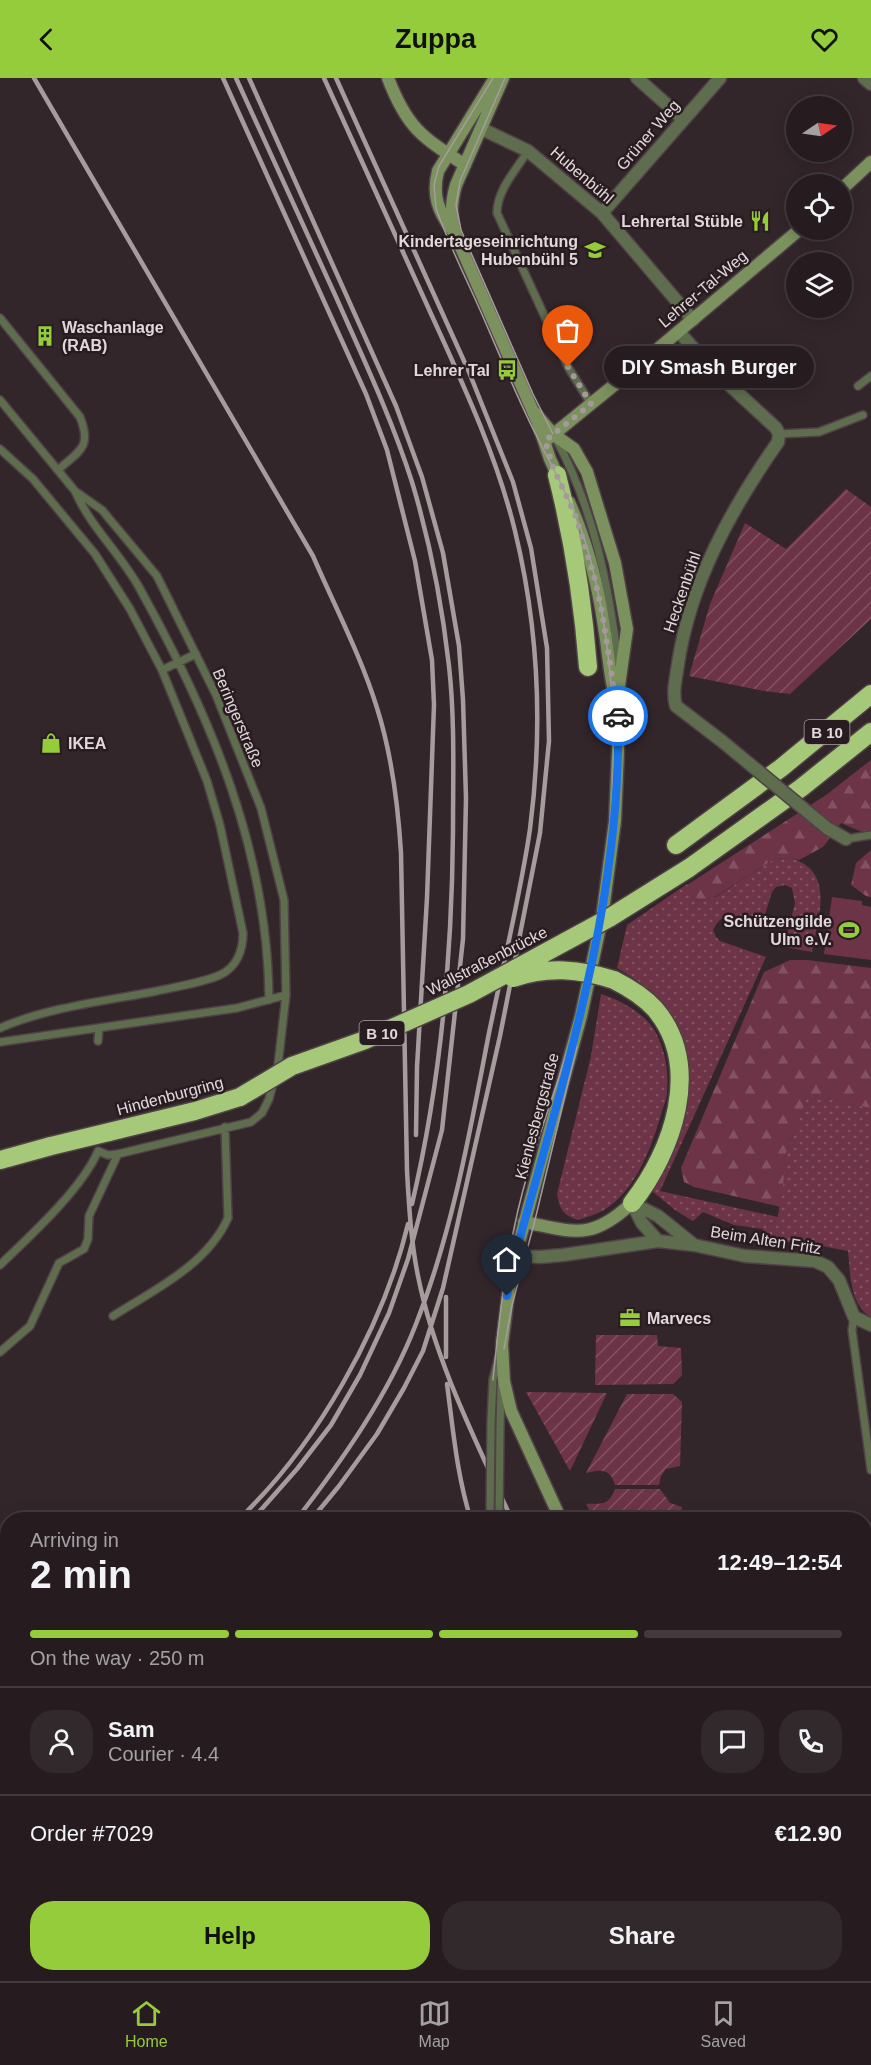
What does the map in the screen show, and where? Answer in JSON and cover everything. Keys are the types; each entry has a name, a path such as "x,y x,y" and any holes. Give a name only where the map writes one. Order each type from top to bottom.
{"highway":[{"path":"557,475 578,579 588,667"},
{"name":"B 10","path":"676,845 781,768 871,694"},
{"name":"Wallstraßenbrücke","path":"292,1066 365,1040 469,994 609,918 689,868 793,794 871,732"},
{"path":"469,994 526,974 552,970 581,970 614,980 654,1008 667,1026 675,1044 680,1072 679,1095 669,1136 650,1177 632,1203"},
{"name":"Hindenburgring","path":"0,1160 195,1112 240,1096 292,1066"}],"street":[{"path":"388,78 403,112 415,129 428,141 465,165"},
{"path":"456,236 438,210 435,196 438,171 495,78"},
{"path":"456,236 452,222 452,203 456,185 503,78"},
{"path":"637,78 683,119"},
{"name":"Grüner Weg","path":"602,213 720,78"},
{"path":"864,78 871,84"},
{"name":"Hubenbühl","path":"482,129 528,151 602,213 693,320"},
{"path":"852,180 871,162"},
{"name":"Kienlesbergstraße","path":"456,236 533,411 549,438 557,475 576,517 594,576 618,711"},
{"name":"Lehrer-Tal-Weg","path":"549,438 787,240"},
{"path":"679,332 711,368 779,434"},
{"name":"Heckenbühl","path":"779,434 778,442 721,533 686,622 674,694 676,706 827,828 846,839"},
{"name":"Kienlesbergstraße","path":"549,438 574,449 584,465 610,542 626,622 620,673 615,812 602,918 581,1016 515,1256 508,1289 502,1344 502,1367 511,1412 557,1512"},
{"path":"525,1222 579,1231 599,1227 614,1220 632,1203 642,1223 658,1241"},
{"name":"Beim Alten Fritz","path":"632,1203 658,1216 693,1245"},
{"name":"Beim Alten Fritz","path":"515,1256 563,1255 658,1241 693,1245 745,1256 815,1261 828,1267 839,1280 854,1317"},
{"path":"854,1317 871,1325"}],"lane":[{"path":"528,151 503,189 497,213 568,367 591,404"},
{"path":"0,318 80,417 86,434 82,448 58,470"},
{"path":"858,386 871,376"},
{"name":"Beringerstraße","path":"0,400 75,491 84,511 138,585 180,663 238,806 252,856 266,933 269,1000"},
{"path":"779,434 819,432 863,415"},
{"path":"0,449 15,460 33,479 95,554 130,609 162,670 207,781 220,825 243,933 243,945 238,960 221,975 173,987 27,1016 0,1028"},
{"name":"Beringerstraße","path":"75,491 102,510 157,576 216,695 261,808 284,900 286,995 278,1065 269,1099 262,1113 252,1122 118,1154"},
{"path":"162,670 196,654"},
{"path":"846,839 871,835"},
{"path":"0,1042 237,1008 286,995"},
{"path":"98,1041 99,1028"},
{"path":"113,1316 172,1280 196,1260 223,1230 228,1218 225,1127"},
{"path":"0,1264 37,1229 93,1163 98,1151 108,1155 118,1154"},
{"path":"0,1352 30,1326 58,1263 84,1249 88,1239 89,1216 118,1154"},
{"path":"854,1317 852,1330 871,1470"},
{"path":"490,1512 493,1380 502,1344"},
{"path":"499,1512 502,1367"}],"green space":[{"path":"846,489 871,507 871,619 790,694 689,676 710,604 745,523 786,549"},
{"path":"871,760 871,830 862,832 841,823 823,847 799,860 774,859 716,896 699,901 687,885 826,795"},
{"path":"871,850 871,897 851,885 856,863"},
{"path":"791,858 805,865 814,874 819,885 820,911 812,952 784,947 795,903 792,888 785,885 776,887 772,892 761,927 722,918 717,923 713,930 720,941 766,957 660,1191 778,1217 786,1153 808,1094 871,1108 871,1317 864,1312 855,1297 848,1251 806,1243 766,1241 763,1229 734,1225 703,1212 693,1221 652,1191 672,1147 682,1116 688,1087 688,1073 678,1031 663,1006 646,987 617,968 627,925 687,884 699,901 717,896 774,859"},
{"name":"Schützengilde Ulm e.V.","path":"832,897 862,901 862,905 871,907 871,960 824,954"},
{"path":"790,960 871,968 871,1108 808,1095 786,1153 781,1207 694,1187 684,1182 681,1168 764,972"},
{"path":"601,994 632,1009 646,1019 656,1033 666,1061 667,1094 646,1157 633,1181 615,1202 604,1210 578,1220 563,1211 557,1194 591,1056"},
{"path":"596,1335 657,1335 658,1346 681,1348 682,1375 673,1384 595,1385"},
{"path":"526,1392 607,1393 570,1471"},
{"path":"627,1394 673,1394 682,1402 680,1466 666,1469 659,1485 615,1485 610,1475 604,1471 586,1473"},
{"path":"615,1489 660,1489 670,1503 682,1507 682,1512 590,1512 586,1504 600,1504 610,1499"}],"tram line":[{"path":"493,78 439,166 434,185 436,208 451,247 514,387 581,528 603,618 610,675 613,732 612,790 601,904 572,1036 529,1169 510,1247 493,1380"},
{"path":"505,78 460,181 456,205 461,230 553,434"},
{"path":"504,1349 512,1305 577,1046"}],"railway":[{"path":"34,78 313,556 371,689 387,744 394,780 401,853 407,1171 416,1263 425,1308 446,1370 508,1512"},
{"path":"223,78 366,394 387,450 415,561 432,660 434,705 427,898 417,1067 416,1135"},
{"path":"236,78 377,389 395,435 412,482 424,527 443,620 451,686 453,727 450,925 437,1065 412,1204"},
{"path":"249,78 396,406 422,477 443,553 459,646 466,798 463,939 442,1130 408,1259 389,1313 360,1375 331,1425 297,1469 259,1512"},
{"path":"302,1512 347,1451 378,1401 405,1350 429,1289 450,1216 467,1143 521,880 530,829 537,754 534,642 523,568 508,503 479,422 324,78"},
{"path":"318,1512 377,1434 404,1388 423,1351 443,1288 500,1036 540,833 549,741 547,648 531,548 513,482 469,372 336,78"},
{"path":"246,1512 294,1457 343,1383 382,1304 397,1264 408,1224"},
{"path":"446,1297 446,1357"},
{"path":"447,1384 459,1469 469,1512"}],"way so far":[{"path":"568,367 591,404 545,441 553,467 583,536 594,576 602,612 618,716"}],"place":[{"name":"Lehrertal Stüble","path":"760,221"},
{"name":"Kindertageseinrichtung Hubenbühl 5","path":"595,250"},
{"name":"Waschanlage (RAB)","path":"45,336"},
{"name":"DIY Smash Burger","path":"568,367"},
{"name":"Lehrer Tal","path":"507,370"},
{"name":"IKEA","path":"51,743"},
{"name":"Schützengilde Ulm e.V.","path":"849,930"},
{"name":"Marvecs","path":"630,1318"}],"route":[{"path":"507,1296 515,1256 581,1016 599,936 615,821 618,716"}]}
